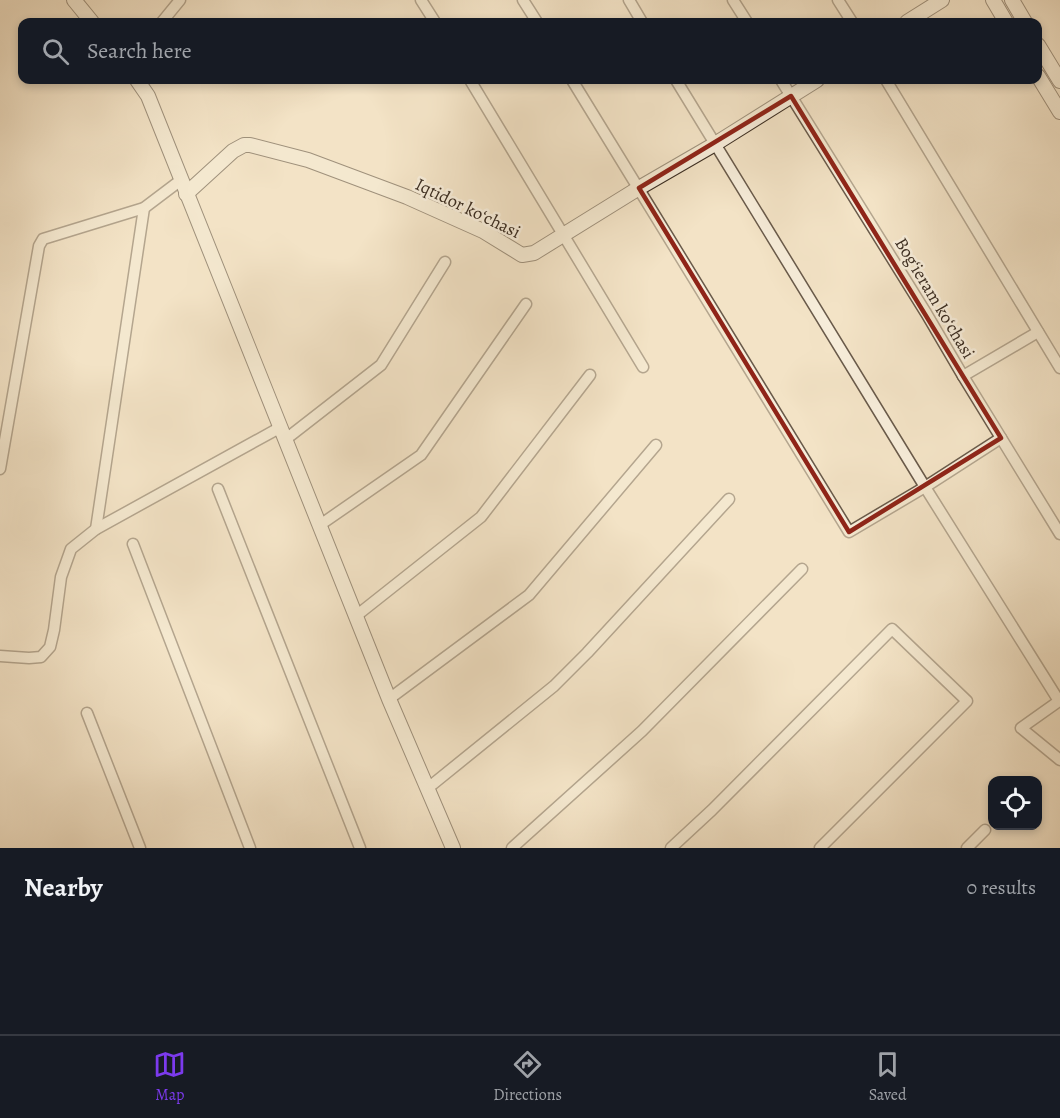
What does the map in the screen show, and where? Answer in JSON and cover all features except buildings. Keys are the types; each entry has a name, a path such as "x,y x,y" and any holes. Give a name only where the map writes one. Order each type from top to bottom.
{"street":[{"path":"74,0 89,18"},
{"path":"165,18 180,0"},
{"path":"422,0 433,18"},
{"path":"523,0 534,18"},
{"path":"629,0 640,18"},
{"path":"733,0 744,18"},
{"path":"838,0 849,18"},
{"path":"913,18 942,0"},
{"path":"993,0 1004,18"},
{"path":"1012,0 1023,18"},
{"path":"1042,51 1059,79 1042,81"},
{"path":"140,84 148,96 389,699 453,848"},
{"path":"472,84 643,367"},
{"path":"574,84 849,532 1001,438"},
{"path":"678,84 925,487 1060,701 1021,728 1060,760"},
{"name":"Bogʻieram koʻchasi","path":"784,84 1060,534"},
{"name":"Iqtidor koʻchasi","path":"186,194 233,151 244,145 250,146 308,160 407,197 483,231 522,255 534,253 810,84"},
{"path":"888,84 1060,368"},
{"path":"1042,84 1060,112"},
{"path":"0,469 39,246 43,239 144,208 181,180"},
{"path":"96,529 144,208"},
{"path":"0,656 41,657 50,647 61,577 71,549 96,529 283,433 381,365 445,262"},
{"path":"320,525 421,455 526,304"},
{"path":"963,376 1038,332"},
{"path":"356,616 481,517 590,375"},
{"path":"389,699 529,595 656,445"},
{"path":"218,489 360,848"},
{"path":"428,788 554,686 729,499"},
{"path":"133,544 250,848"},
{"path":"512,848 642,731 802,569"},
{"path":"671,848 712,810 892,629 967,701 820,848"},
{"path":"87,713 140,848"},
{"path":"967,848 985,830"}],"highlighted area":[{"path":"791,96 1001,438 849,532 639,188"}]}
